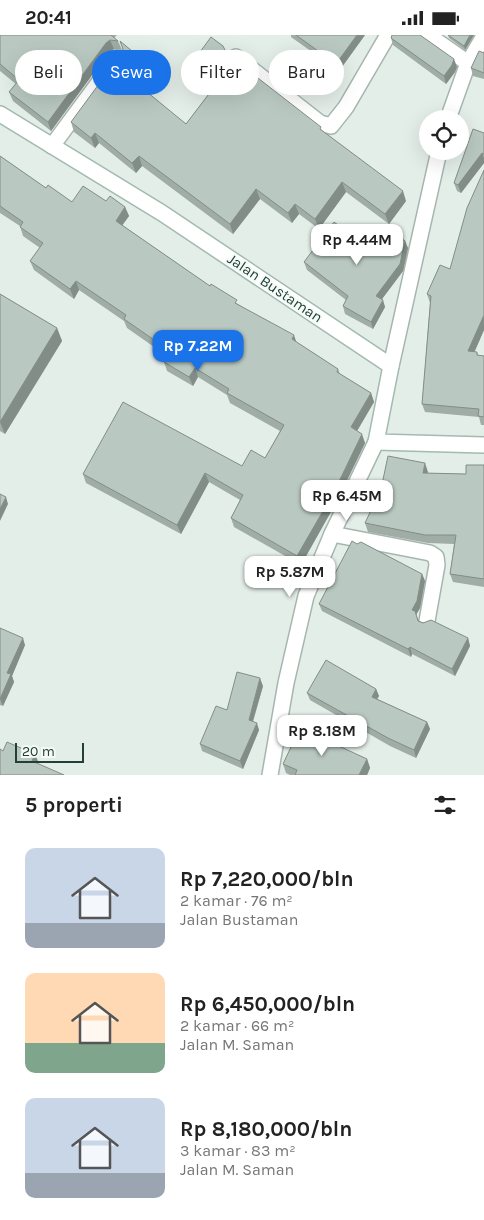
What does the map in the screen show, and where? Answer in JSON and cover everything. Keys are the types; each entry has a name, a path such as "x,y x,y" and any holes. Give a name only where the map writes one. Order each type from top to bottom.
{"street":[{"path":"259,75 320,123 331,126 346,107 388,35"},
{"path":"428,35 468,63"},
{"path":"451,110 468,63 484,36"},
{"path":"52,146 92,92"},
{"name":"Jalan Bustaman","path":"0,114 162,213 391,365"},
{"path":"270,775 286,683 306,596 332,534 376,442 391,365 437,160"},
{"path":"376,442 484,445"},
{"path":"332,534 430,553 436,557 437,565 427,621"}],"building":[{"path":"0,35 111,35 118,41 110,40 101,50 92,50 92,62 82,76 82,50 15,50 15,77 0,64"},
{"path":"296,35 357,35 344,53 344,50 317,50"},
{"path":"392,35 420,35 454,59 452,65 444,76 391,38"},
{"path":"448,35 470,35 464,46"},
{"path":"211,37 223,46 225,50 201,50"},
{"path":"120,41 131,50 123,50"},
{"path":"479,51 484,53 484,73 471,68"},
{"path":"259,79 269,87 269,95 280,95 321,127 320,129 403,191 385,214 342,182 315,219 295,204 288,213 256,189 230,224 139,156 132,163 95,133 91,138 71,122 92,93 92,95 151,95 186,124 208,95 259,95"},
{"path":"15,85 15,95 68,95 48,122 9,92"},
{"path":"473,129 484,133 484,154 482,153 458,185 454,183 462,160 469,160 469,140"},
{"path":"0,156 46,188 48,185 72,202 83,186 106,201 110,196 125,207 116,221 210,286 211,284 237,300 235,303 294,335 292,339 338,369 337,372 371,393 351,427 362,434 334,492 297,556 231,518 243,495 205,473 177,525 83,474 123,402 242,466 251,450 265,458 284,425 227,393 229,389 195,368 189,377 164,362 170,351 124,319 126,315 76,281 70,289 30,261 43,243 20,227 23,222 0,206"},
{"path":"484,170 484,315 468,351 477,352 477,355 484,356 484,417 478,416 479,409 422,404 431,296 427,294 440,265 450,269 467,208"},
{"path":"334,222 369,248 386,227 405,241 400,264 376,296 383,300 371,322 343,306 348,296 304,262"},
{"path":"0,294 57,328 0,422"},
{"path":"388,456 425,463 423,473 466,474 466,465 484,465 484,579 450,574 456,535 425,535 365,523 381,489"},
{"path":"0,494 6,497 0,509"},
{"path":"352,541 357,544 361,542 422,574 417,601 412,610 415,611 418,621 423,623 431,620 468,638 452,669 319,604"},
{"path":"0,628 23,638 7,673 11,674 0,699"},
{"path":"326,660 376,689 372,697 427,722 414,750 388,738 307,693"},
{"path":"237,672 260,678 249,720 257,723 240,761 200,744 216,706 227,710"},
{"path":"300,728 367,759 359,775 295,775 297,770 283,764"},
{"path":"7,742 35,754 32,761 64,775 0,775 0,749 3,751"}]}
